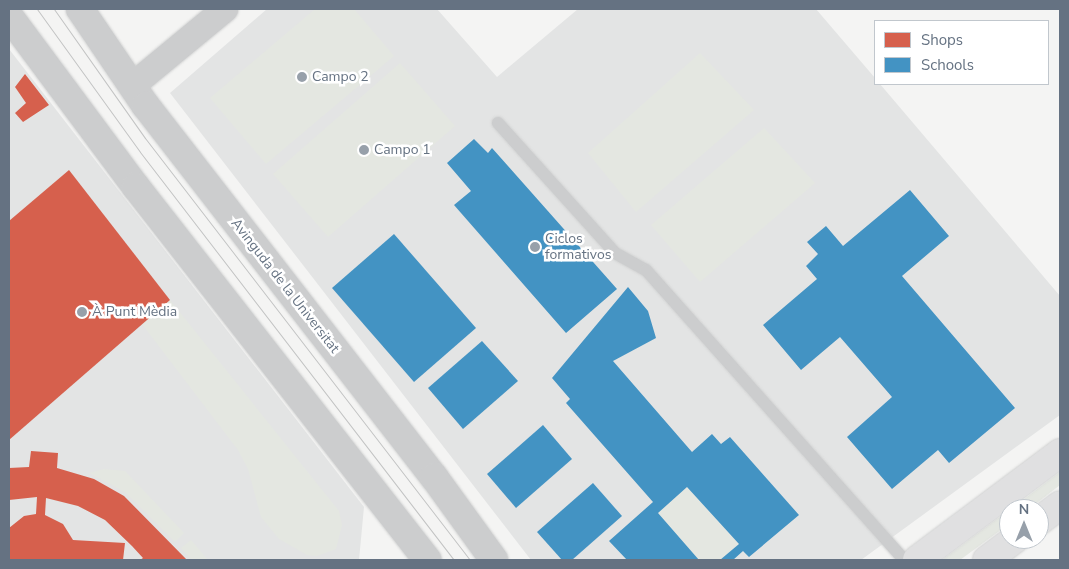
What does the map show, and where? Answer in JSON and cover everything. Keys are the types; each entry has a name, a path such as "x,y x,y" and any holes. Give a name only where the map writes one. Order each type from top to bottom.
{"main road":[{"path":"917,560 1060,454"},
{"path":"1049,513 1060,505"},
{"path":"987,560 1002,549"}],"street":[{"name":"Avinguda de la Universitat","path":"80,9 132,86 434,477 494,560"},
{"path":"132,86 225,9"},
{"path":"9,16 136,187 428,560"}],"lane":[{"path":"498,123 615,253 646,270 904,560"}],"shaded area":[{"path":"267,9 437,9 497,77 578,9 816,9 874,77 874,85 881,85 1060,296 1060,415 861,560 531,560 170,93"},
{"name":"Campo 2","path":"315,9 354,9 394,56 266,164 210,98"},
{"path":"9,49 364,507 359,560 9,560"},
{"path":"700,53 754,110 636,212 588,153"},
{"name":"Campo 1","path":"400,63 455,126 328,237 273,174"},
{"path":"764,128 815,183 700,282 651,225"},
{"path":"170,300 339,511 342,525 336,549 317,556 307,555 279,539 261,517 248,469 238,450 142,324"},
{"path":"104,469 125,471 184,533 175,542 125,492 89,473"},
{"path":"1060,472 1060,485 1042,499 1024,499"},
{"path":"687,487 739,544 720,560 699,560 658,513"},
{"path":"999,517 999,531 960,560 942,560"},
{"path":"191,540 208,560 192,560 181,548"}],"building: Shops":[{"path":"25,74 49,105 23,122 15,113 26,103 15,87"},
{"name":"À Punt Mèdia","path":"69,170 170,300 9,440 9,221"},
{"path":"31,451 58,453 57,468 94,479 124,496 187,560 140,560 143,558 105,520 78,506 46,498 45,515 63,524 73,540 125,543 123,560 9,560 9,528 24,516 36,514 37,497 9,500 9,468 29,467"}],"building: Schools":[{"name":"Ciclos formativos","path":"474,139 488,153 492,148 617,289 566,333 454,205 471,191 447,163"},
{"path":"910,190 949,236 902,276 1015,408 949,463 938,450 892,489 847,437 892,397 840,337 801,370 763,325 817,279 806,266 818,254 807,242 826,226 843,246"},
{"path":"394,234 476,328 414,382 332,288"},
{"path":"628,287 648,311 656,338 613,361 692,452 712,434 721,444 730,437 799,515 749,557 743,551 733,560 720,560 739,544 687,487 658,513 699,560 627,560 609,541 653,502 566,403 570,399 552,378"},
{"path":"482,341 518,381 463,429 428,388"},
{"path":"543,425 572,459 516,508 487,474"},
{"path":"593,483 622,516 572,560 562,560 537,532"}],"tram line":[{"path":"37,9 140,152 454,560"},
{"path":"54,9 145,138 470,560"}],"place":[{"name":"Campo 2","path":"302,77"},
{"name":"Campo 1","path":"364,150"},
{"name":"Ciclos formativos","path":"535,247"},
{"name":"À Punt Mèdia","path":"82,312"}]}
